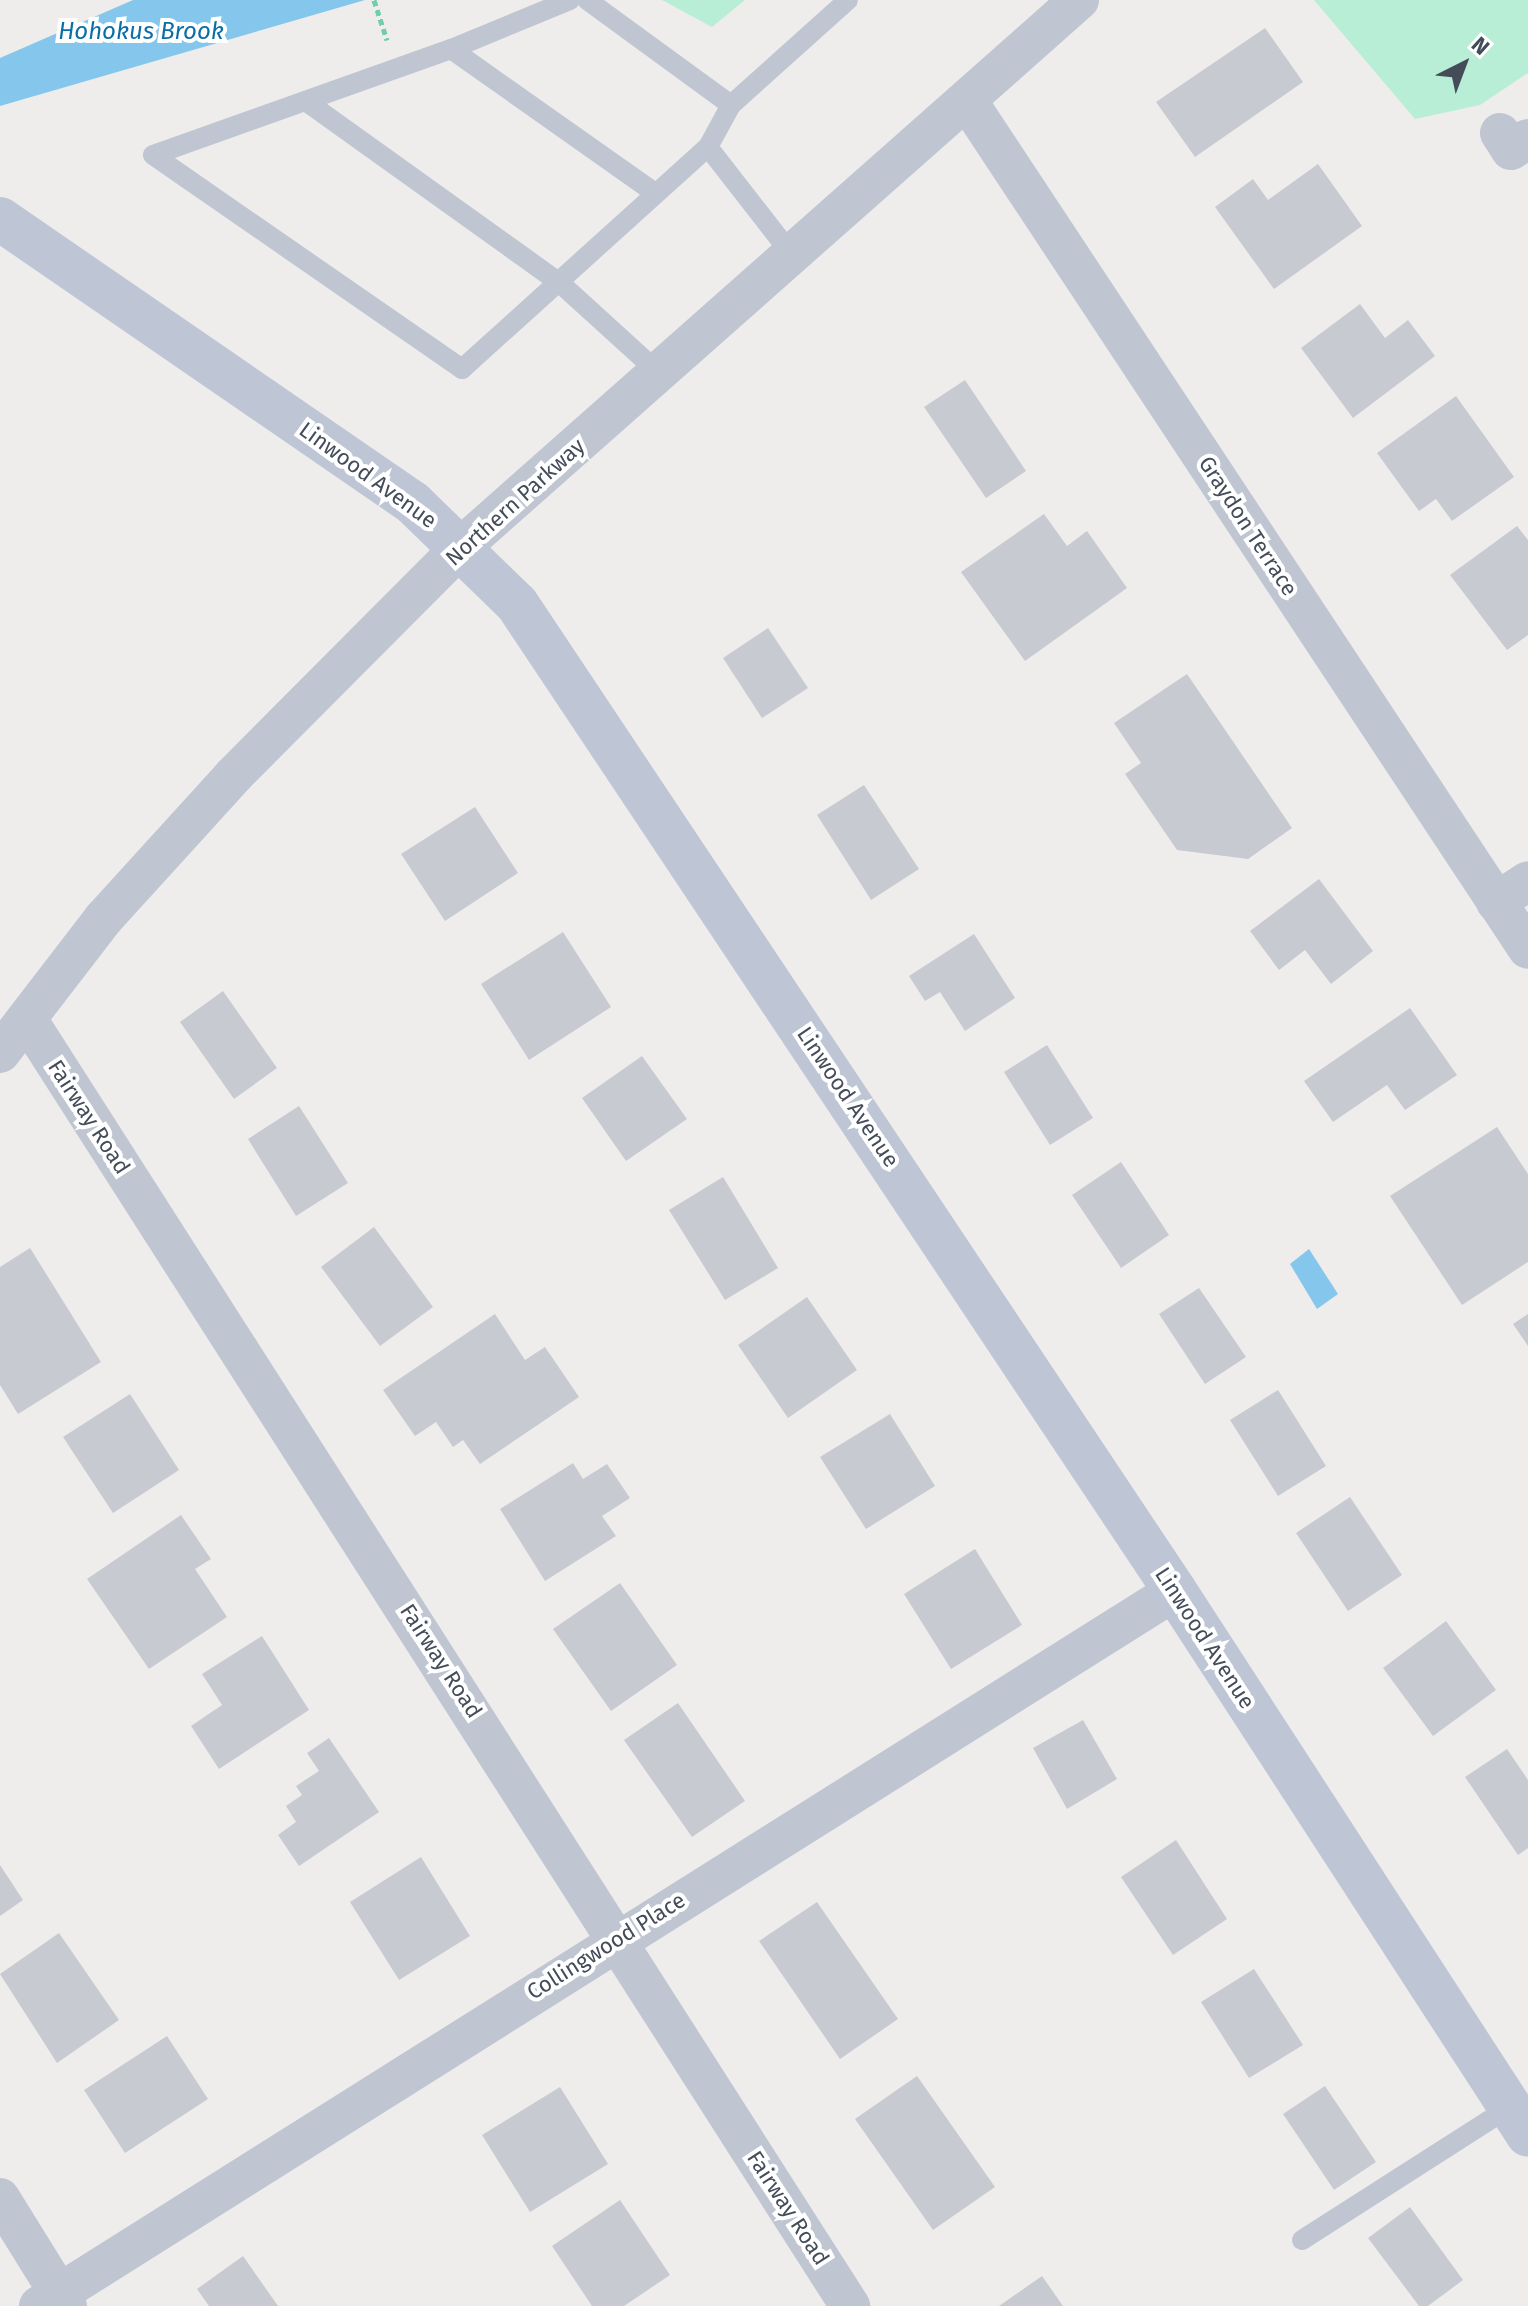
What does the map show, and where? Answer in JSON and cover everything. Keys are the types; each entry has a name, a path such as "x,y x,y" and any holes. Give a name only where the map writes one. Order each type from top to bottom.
{"main road":[{"name":"Linwood Avenue","path":"0,219 413,503 462,546 517,604 1175,1591 1519,2121"}],"street":[{"name":"Northern Parkway","path":"0,1053 104,918 234,775 462,546 661,375 1079,0"},
{"name":"Graydon Terrace","path":"968,102 1512,892 1528,949"},
{"name":"Fairway Road","path":"27,1019 850,2306"},
{"name":"Collingwood Place","path":"55,2302 616,1939 1175,1591"},
{"path":"0,2198 55,2302"}],"lane":[{"path":"570,0 451,49 153,155 462,369 560,283 654,192 708,147 731,105 848,0"},
{"path":"587,0 731,105"},
{"path":"451,49 654,192"},
{"path":"307,102 560,283 661,375"},
{"path":"708,147 792,255"},
{"path":"1302,2240 1519,2121"}],"path":[{"path":"374,0 380,18"}],"green space":[{"path":"662,0 745,0 712,27"},
{"path":"1314,0 1528,0 1528,73 1480,105 1415,119"}],"water":[{"name":"Hohokus Brook","path":"133,0 365,0 0,106 0,58"},
{"path":"1309,1249 1338,1294 1317,1309 1290,1264"}],"building":[{"path":"1265,28 1303,82 1195,157 1156,102"},
{"path":"1318,164 1362,226 1274,289 1215,207 1253,179 1268,200"},
{"path":"1360,304 1385,338 1408,320 1435,356 1353,418 1301,348"},
{"path":"965,380 1026,471 986,498 924,407"},
{"path":"1456,396 1514,477 1452,521 1436,499 1419,511 1377,453"},
{"path":"1044,514 1067,546 1087,531 1127,588 1025,661 961,572"},
{"path":"1517,526 1528,540 1528,635 1507,650 1450,575"},
{"path":"768,628 808,688 762,718 723,658"},
{"path":"1187,674 1292,828 1248,859 1177,850 1125,774 1141,763 1114,723"},
{"path":"864,785 919,869 871,900 817,815"},
{"path":"475,807 518,873 445,921 401,854"},
{"path":"1319,879 1373,951 1331,984 1305,950 1279,970 1250,931"},
{"path":"563,932 611,1007 529,1060 481,984"},
{"path":"974,934 1015,998 965,1031 940,992 925,1001 909,976"},
{"path":"223,991 277,1068 234,1099 180,1022"},
{"path":"1410,1008 1457,1075 1405,1110 1387,1085 1333,1122 1304,1081"},
{"path":"1047,1045 1093,1118 1050,1145 1004,1072"},
{"path":"642,1056 687,1119 626,1161 582,1098"},
{"path":"299,1106 348,1183 296,1216 248,1139"},
{"path":"1497,1127 1528,1174 1528,1262 1462,1305 1390,1196"},
{"path":"1121,1162 1169,1235 1121,1268 1072,1195"},
{"path":"723,1177 778,1268 725,1300 669,1210"},
{"path":"374,1227 433,1307 380,1346 321,1267"},
{"path":"30,1248 101,1362 18,1414 0,1385 0,1267"},
{"path":"1199,1288 1246,1357 1205,1384 1159,1314"},
{"path":"807,1297 857,1370 788,1418 738,1345"},
{"path":"495,1314 525,1360 545,1347 579,1397 480,1464 463,1440 453,1447 436,1422 415,1436 383,1390"},
{"path":"1528,1314 1528,1346 1513,1324"},
{"path":"1278,1390 1326,1466 1278,1496 1230,1420"},
{"path":"130,1394 179,1470 113,1513 63,1437"},
{"path":"890,1414 935,1486 866,1529 820,1457"},
{"path":"573,1463 583,1479 607,1464 630,1498 602,1516 616,1536 545,1581 500,1509"},
{"path":"1350,1497 1402,1575 1348,1611 1296,1533"},
{"path":"181,1515 211,1559 195,1569 227,1617 149,1669 87,1579"},
{"path":"975,1549 1022,1625 951,1669 904,1594"},
{"path":"620,1583 677,1665 611,1711 553,1629"},
{"path":"1446,1621 1496,1690 1433,1736 1383,1668"},
{"path":"262,1636 309,1710 219,1769 191,1726 222,1705 202,1674"},
{"path":"678,1703 745,1801 692,1837 624,1740"},
{"path":"1083,1720 1117,1779 1067,1809 1033,1748"},
{"path":"329,1738 379,1812 299,1866 278,1835 296,1822 286,1806 302,1795 296,1786 319,1771 307,1753"},
{"path":"1507,1749 1528,1780 1528,1848 1518,1855 1465,1777"},
{"path":"1176,1840 1227,1919 1173,1955 1121,1877"},
{"path":"421,1857 470,1936 399,1980 350,1902"},
{"path":"0,1865 23,1900 0,1916"},
{"path":"817,1902 898,2019 840,2059 759,1941"},
{"path":"59,1933 119,2020 57,2063 0,1974"},
{"path":"1254,1969 1303,2045 1249,2078 1201,2002"},
{"path":"167,2036 208,2099 125,2153 84,2090"},
{"path":"917,2076 995,2187 933,2230 855,2119"},
{"path":"1325,2086 1376,2162 1334,2190 1283,2114"},
{"path":"560,2087 608,2164 530,2212 482,2135"},
{"path":"620,2200 670,2275 624,2306 592,2306 552,2246"},
{"path":"1410,2207 1463,2280 1428,2306 1419,2306 1368,2238"},
{"path":"243,2256 278,2306 209,2306 197,2289"},
{"path":"1042,2276 1063,2306 999,2306"}]}
